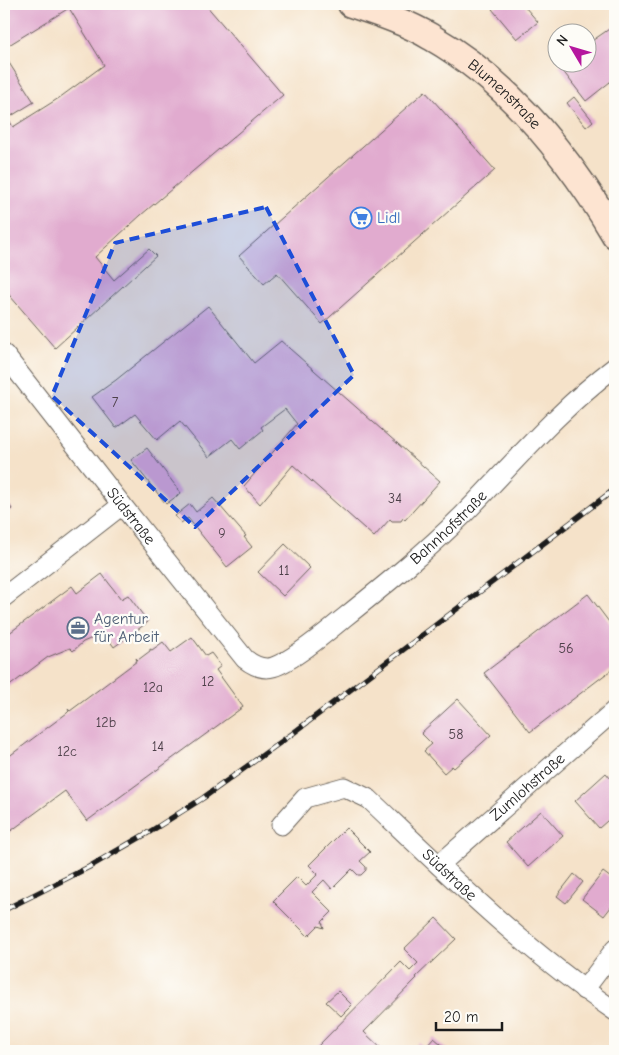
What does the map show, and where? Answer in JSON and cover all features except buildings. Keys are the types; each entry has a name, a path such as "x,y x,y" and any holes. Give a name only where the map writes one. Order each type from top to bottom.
{"street":[{"name":"Blumenstraße","path":"351,4 394,19 430,36 485,75 506,94 553,145 615,235"},
{"name":"Südstraße","path":"4,354 246,659 258,667 266,668"},
{"name":"Bahnhofstraße","path":"266,668 274,667 298,653 383,587 461,517 581,395 615,367"},
{"path":"4,597 122,505"},
{"name":"Zumlohstraße","path":"439,865 615,710"},
{"name":"Südstraße","path":"280,825 304,798 344,788 369,799 501,923 584,990 615,1011"},
{"path":"584,990 615,949"}],"highlighted area":[{"path":"266,207 354,375 195,527 52,396 115,243"}],"railway":[{"path":"4,910 89,867 203,798 292,734 615,489"}],"place":[{"name":"Lidl","path":"361,218"},
{"name":"Agentur für Arbeit","path":"78,628"}]}
